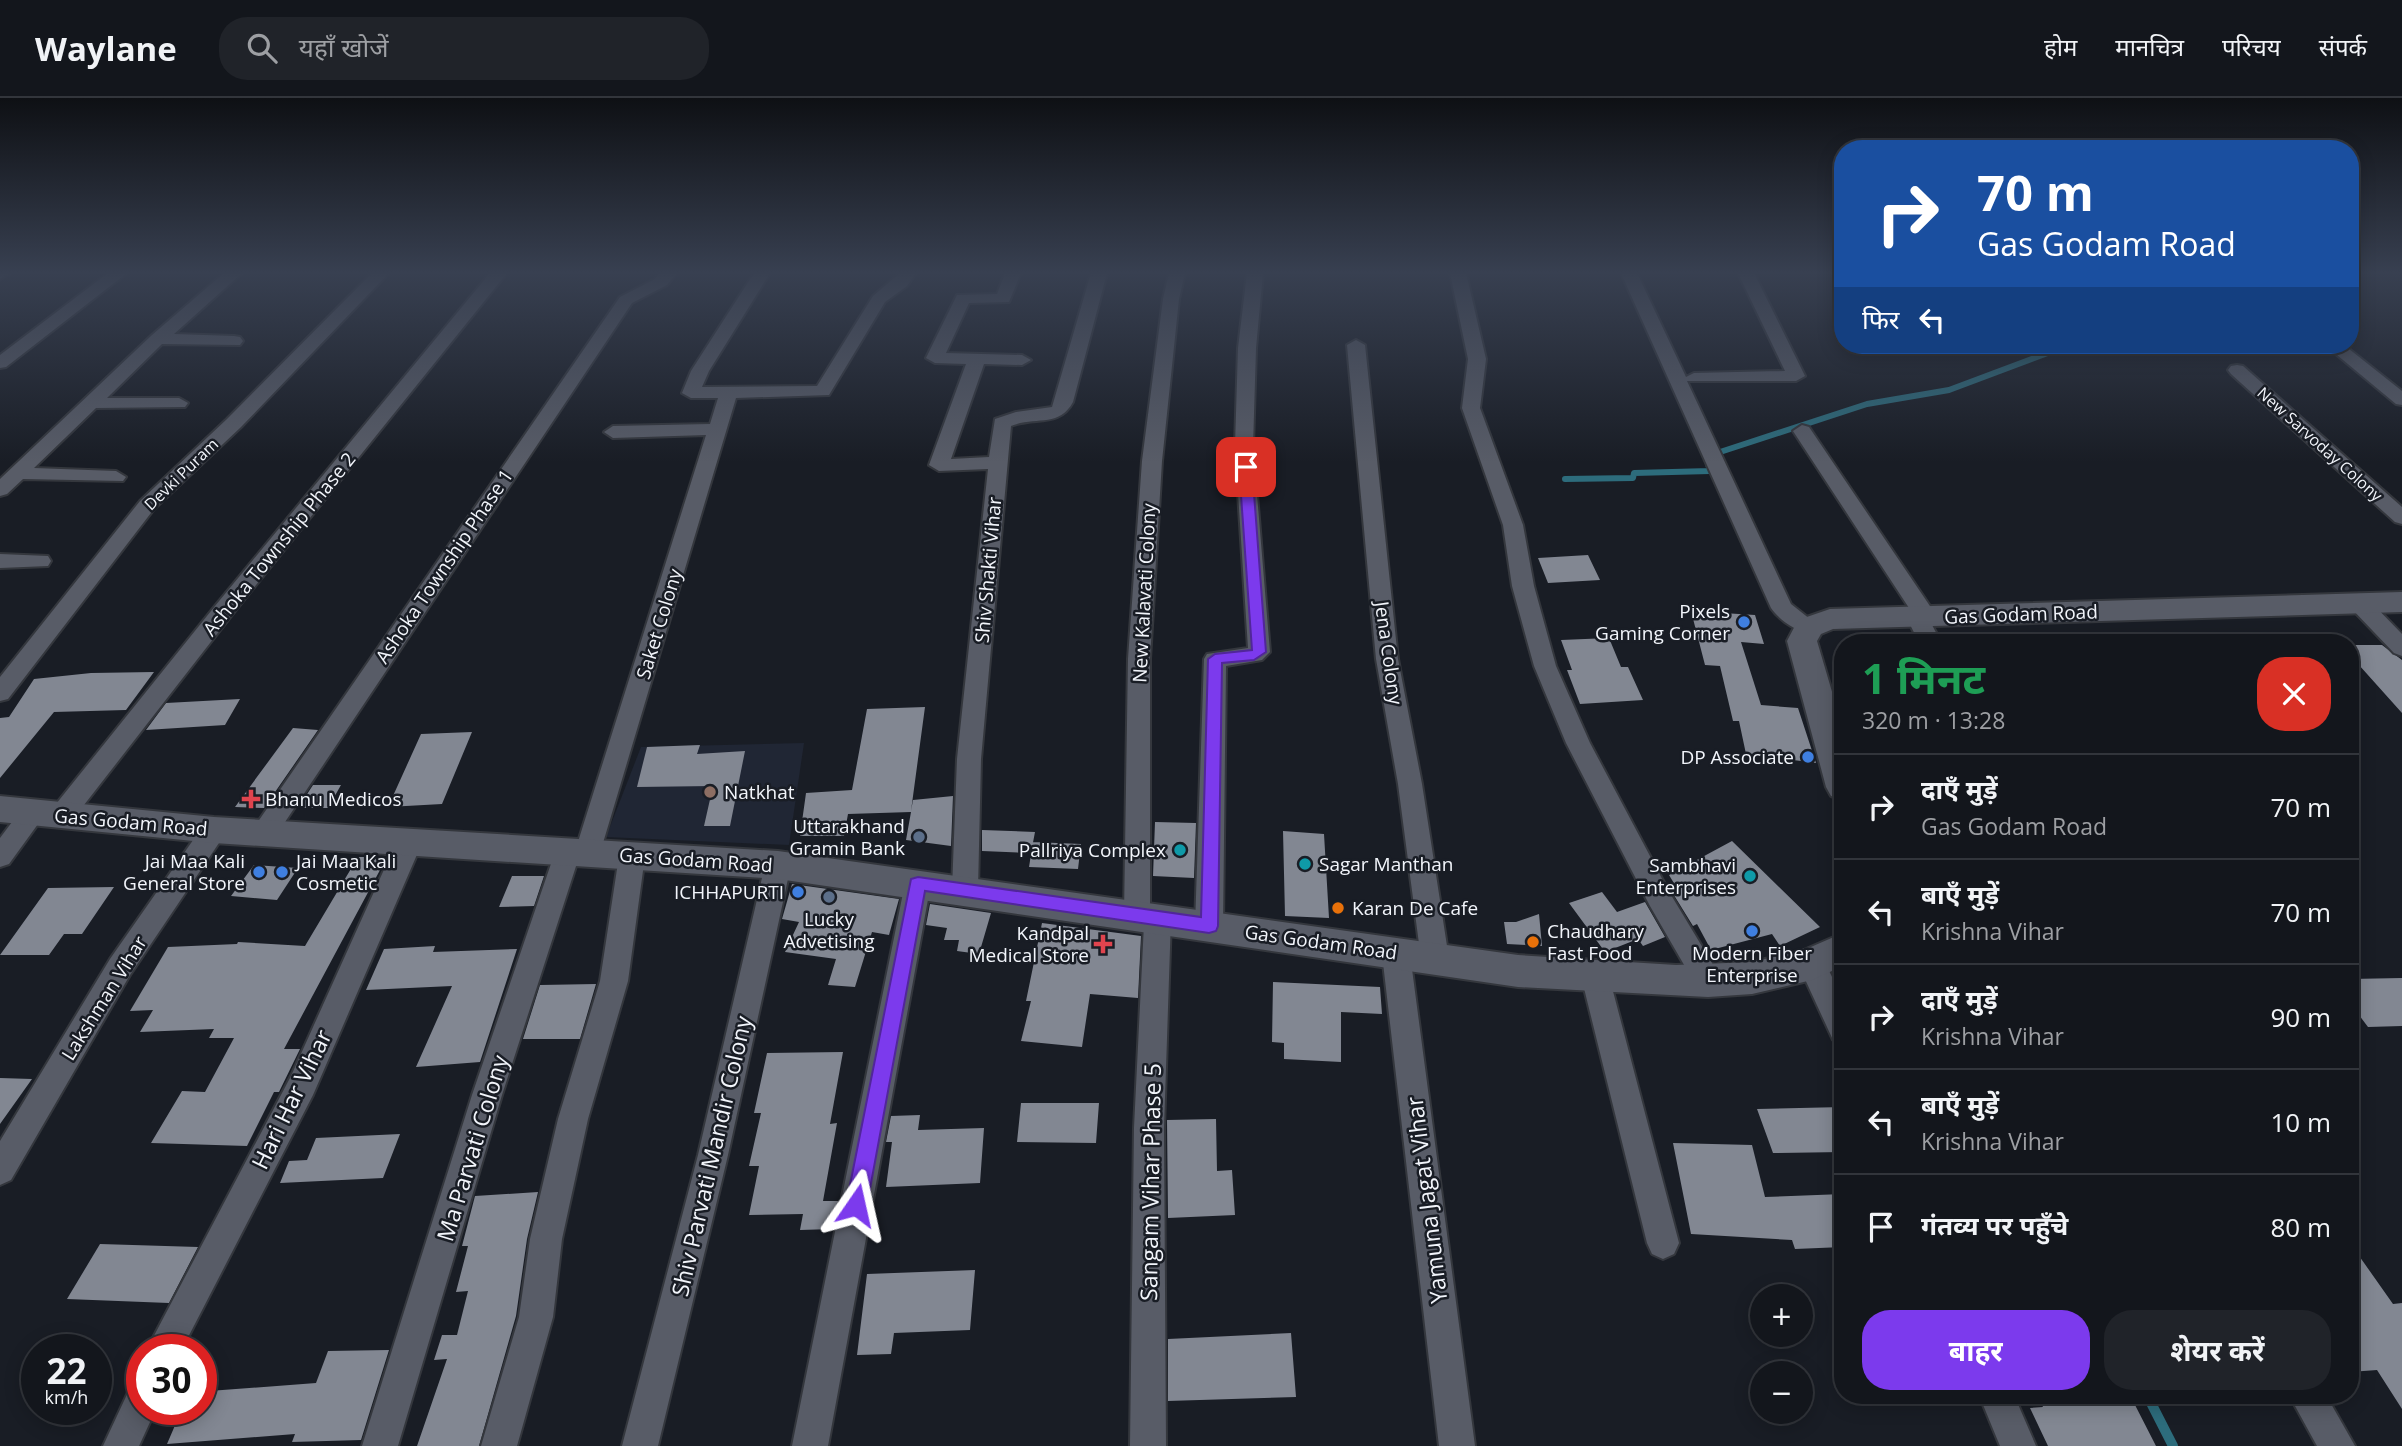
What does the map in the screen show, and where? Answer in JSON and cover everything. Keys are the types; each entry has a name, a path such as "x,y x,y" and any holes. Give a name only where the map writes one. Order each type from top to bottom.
{"main road":[{"name":"Gas Godam Road","path":"1809,627 1830,620 1924,625 2402,602"},
{"path":"1809,627 1802,641 1834,755"},
{"name":"Gas Godam Road","path":"31,813 214,830 778,865 1518,971 1708,981 1752,978 1828,956"}],"street":[{"path":"0,363 36,336"},
{"path":"0,489 162,336"},
{"name":"Devki Puram","path":"0,693 147,505 234,423 319,336"},
{"name":"Ashoka Township Phase 2","path":"0,857 31,813 223,611 448,336"},
{"name":"Ashoka Township Phase 1","path":"264,833 602,336"},
{"path":"722,336 700,371 691,393 823,391 857,336"},
{"path":"945,336 935,358 1023,360"},
{"name":"Shiv Shakti Vihar","path":"965,890 969,758 1002,423 1010,418 1045,416 1059,411 1064,402 1080,336"},
{"name":"New Kalavati Colony","path":"1148,917 1139,659 1152,461 1167,336"},
{"path":"1209,926 1215,659 1254,655 1259,652 1244,446 1248,336"},
{"path":"1472,336 1477,359 1471,408 1513,525 1523,586 1545,666 1578,743 1659,898 1708,981"},
{"path":"1658,336 1782,608 1809,627"},
{"path":"1694,378 1796,376 1776,336"},
{"path":"158,339 234,341"},
{"name":"Jena Colony","path":"1356,345 1387,659 1410,784 1435,959"},
{"path":"2345,354 2402,400"},
{"path":"978,359 939,463 996,463"},
{"name":"New Sarvoday Colony","path":"2237,370 2402,518"},
{"name":"Saket Colony","path":"577,853 728,394"},
{"path":"93,403 179,403"},
{"path":"613,432 718,429"},
{"path":"1802,431 1924,625"},
{"path":"18,473 116,477"},
{"path":"0,561 41,561"},
{"path":"2359,603 2402,648"},
{"name":"Lakshman Vihar","path":"0,1170 120,967 214,830"},
{"name":"Hari Har Vihar","path":"172,1334 302,1085 409,843"},
{"name":"Ma Parvati Colony","path":"380,1446 486,1096 577,853"},
{"path":"499,1446 536,1317 546,1239 573,1119 614,981 632,856"},
{"name":"Shiv Parvati Mandir Colony","path":"640,1446 713,1155 778,865"},
{"path":"810,1446 918,883"},
{"name":"Sangam Vihar Phase 5","path":"1148,917 1148,1446"},
{"name":"Yamuna Jagat Vihar","path":"1396,954 1457,1446"},
{"path":"1828,956 1834,986"},
{"path":"1595,976 1662,1243"},
{"path":"2000,1404 2018,1446"},
{"path":"2311,1404 2337,1446"},
{"path":"121,1446 131,1425"}],"shaded area":[{"name":"Natkhat","path":"804,743 789,845 606,837 641,747"}],"building":[{"path":"1588,555 1600,580 1548,583 1538,558"},
{"path":"1691,611 1755,615 1764,644 1741,642 1761,705 1798,708 1816,763 1746,754 1739,721 1733,721 1720,666 1705,665"},
{"path":"1609,638 1621,667 1628,667 1643,700 1580,704 1567,670 1572,670 1561,640"},
{"path":"2359,645 2382,645 2402,660 2402,713 2359,665"},
{"path":"154,672 126,710 54,712 0,778 0,718 9,717 34,679 91,673"},
{"path":"240,699 225,725 146,730 166,703"},
{"path":"925,707 911,811 913,800 953,796 951,846 906,840 911,812 848,814 844,836 800,836 806,793 852,790 867,709"},
{"path":"293,728 318,730 264,808 235,807"},
{"path":"472,732 442,804 388,807 421,734"},
{"path":"700,745 697,754 745,751 730,826 704,826 713,786 637,787 647,747"},
{"path":"313,785 341,785 328,808 298,808"},
{"name":"Pallriya Complex","path":"1155,822 1196,823 1194,878 1153,876"},
{"path":"982,830 1035,832 1031,853 982,851"},
{"name":"Sagar Manthan","path":"1283,831 1324,834 1329,918 1285,916"},
{"path":"1732,841 1820,927 1780,946 1772,934 1711,950 1697,924 1693,926 1672,892 1678,890 1669,875"},
{"path":"1033,842 1081,844 1078,869 1029,867"},
{"path":"358,857 387,857 284,1049 300,1049 279,1092 274,1092 247,1146 151,1143 182,1091 205,1092 234,1038 209,1038 214,1029 140,1032 153,1010 130,1011 168,947 238,942 305,946"},
{"path":"254,865 298,868 277,900 231,896"},
{"path":"512,876 544,876 534,906 499,907"},
{"path":"792,884 899,899 889,935 872,932 855,987 828,985 836,959 785,952 799,922 782,919"},
{"path":"114,887 82,934 64,934 49,955 0,955 48,888"},
{"path":"1602,892 1617,912 1645,902 1665,937 1643,946 1638,939 1605,952 1569,903"},
{"path":"930,904 991,913 979,954 957,951 959,940 944,940 947,928 926,925"},
{"path":"1539,914 1542,946 1507,944 1504,922 1516,922"},
{"path":"1042,923 1141,936 1138,998 1090,994 1082,1047 1021,1041 1031,1001 1026,1001"},
{"path":"435,946 433,952 517,949 480,1062 416,1067 452,986 366,990 384,949"},
{"path":"2402,978 2402,1026 2368,1027 2359,1015 2359,979"},
{"path":"1273,982 1380,987 1382,1014 1341,1012 1341,1062 1284,1059 1284,1043 1272,1042"},
{"path":"596,984 580,1039 523,1039 540,985"},
{"path":"843,1052 830,1124 837,1123 823,1201 838,1201 833,1229 800,1230 803,1214 749,1215 759,1166 749,1166 761,1113 754,1113 767,1053"},
{"path":"0,1078 32,1079 0,1124"},
{"path":"1021,1103 1099,1103 1096,1143 1017,1142"},
{"path":"1834,1107 1834,1152 1773,1153 1757,1109"},
{"path":"920,1115 918,1130 984,1128 980,1183 886,1187 892,1142 886,1142 891,1116"},
{"path":"1216,1119 1217,1171 1232,1170 1235,1215 1168,1218 1167,1120"},
{"path":"400,1134 383,1178 280,1183 289,1161 307,1160 316,1138"},
{"path":"1673,1143 1752,1145 1765,1197 1834,1194 1834,1247 1795,1249 1792,1240 1691,1234"},
{"path":"538,1192 527,1239 516,1316 479,1446 417,1446 447,1359 434,1360 442,1335 457,1335 468,1291 456,1292 468,1246 462,1246 475,1196"},
{"path":"100,1244 198,1247 169,1303 67,1299"},
{"path":"2359,1256 2393,1304 2402,1303 2402,1409 2377,1370 2359,1371"},
{"path":"975,1270 970,1330 894,1333 891,1354 857,1355 867,1274"},
{"path":"1291,1333 1296,1397 1168,1401 1168,1339"},
{"path":"389,1350 361,1440 292,1442 295,1434 167,1444 175,1425 217,1425 217,1390 316,1383 328,1351"},
{"path":"2042,1404 2135,1404 2156,1446 2048,1446 2030,1408 2043,1407"}],"waterway":[{"path":"1717,453 1867,404 1949,390 2045,354"},
{"path":"1565,479 1633,478 1634,473 1710,471 1708,464"},
{"path":"2152,1404 2173,1446"}],"place":[{"name":"Pixels Gaming Corner","path":"1744,622"},
{"name":"DP Associate","path":"1808,757"},
{"name":"Natkhat","path":"710,792"},
{"name":"Bhanu Medicos","path":"251,799"},
{"name":"Uttarakhand Gramin Bank","path":"919,837"},
{"name":"Pallriya Complex","path":"1180,850"},
{"name":"Sagar Manthan","path":"1305,864"},
{"name":"Jai Maa Kali General Store","path":"259,872"},
{"name":"Jai Maa Kali Cosmetic","path":"282,872"},
{"name":"Sambhavi Enterprises","path":"1750,876"},
{"name":"ICHHAPURTI","path":"798,892"},
{"name":"Lucky Advetising","path":"829,897"},
{"name":"Karan De Cafe","path":"1338,908"},
{"name":"Modern Fiber Enterprise","path":"1752,931"},
{"name":"Chaudhary Fast Food","path":"1533,942"},
{"name":"Kandpal Medical Store","path":"1103,944"}],"route":[{"path":"856,1205 918,883 1209,926 1215,659 1254,655 1259,652 1246,467"}]}
